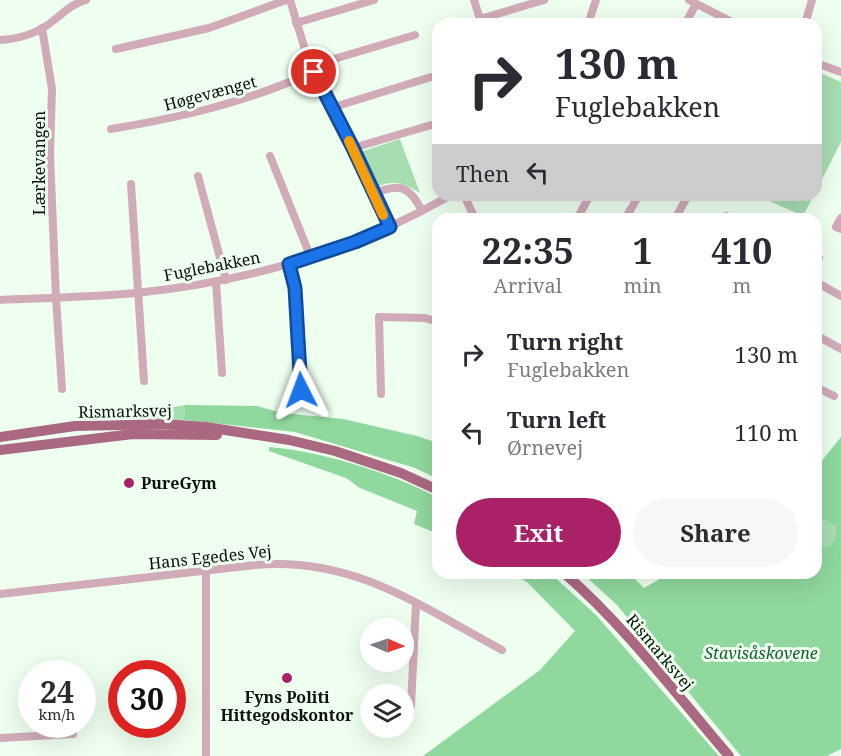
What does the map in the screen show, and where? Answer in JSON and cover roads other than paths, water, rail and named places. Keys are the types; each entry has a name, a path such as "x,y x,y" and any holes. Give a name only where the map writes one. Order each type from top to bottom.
{"main road":[{"name":"Rismarksvej","path":"0,437 75,426 164,424 206,427 289,440 335,451 401,473 432,487"},
{"name":"Rismarksvej","path":"0,450 133,434 250,435"},
{"name":"Rismarksvej","path":"571,579 596,601 618,625 729,756"}],"street":[{"path":"0,40 22,36 42,28 66,9 86,0"},
{"path":"116,49 209,28 288,0 312,69 390,227"},
{"path":"296,23 374,0"},
{"path":"474,0 480,18"},
{"path":"492,18 544,0"},
{"path":"590,18 596,0"},
{"path":"807,18 812,0"},
{"path":"687,18 693,2 724,18"},
{"name":"Lærkevangen","path":"42,28 52,89 50,155 62,389"},
{"name":"Høgevænget","path":"111,129 162,121 221,107 275,89 312,69 415,35"},
{"path":"822,65 841,72"},
{"path":"332,108 431,78"},
{"path":"353,148 432,125"},
{"path":"270,156 311,258"},
{"path":"198,176 226,280"},
{"path":"131,184 144,381"},
{"path":"373,194 391,186 404,189 415,196 422,211"},
{"name":"Fuglebakken","path":"0,300 137,293 226,280 311,258 390,227 440,201"},
{"path":"841,218 836,227 841,228"},
{"path":"289,264 295,288 301,390"},
{"path":"216,282 222,373"},
{"path":"822,285 841,296"},
{"path":"381,394 379,317 432,320"},
{"path":"822,338 841,349"},
{"path":"822,390 834,396"},
{"name":"Hans Egedes Vej","path":"0,594 277,563 310,565 343,571 377,583 502,650"},
{"path":"206,570 206,756"},
{"path":"412,684 416,604"},
{"path":"0,738 18,737"}],"place":[{"name":"PureGym","path":"129,483"},
{"name":"Fyns Politi Hittegodskontor","path":"287,678"}],"park label":[{"name":"Stavisåskovene","path":"761,653"}]}
